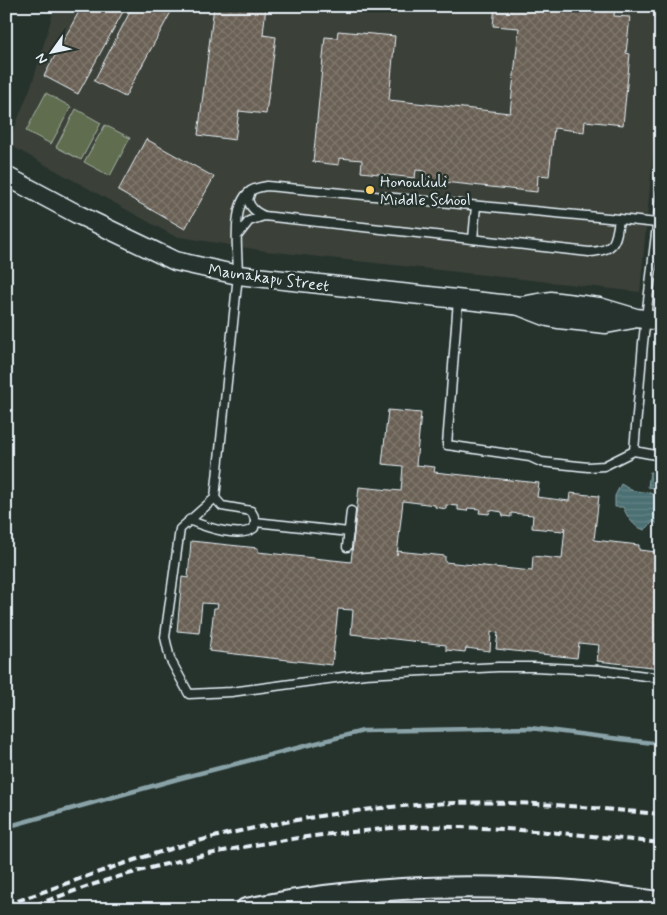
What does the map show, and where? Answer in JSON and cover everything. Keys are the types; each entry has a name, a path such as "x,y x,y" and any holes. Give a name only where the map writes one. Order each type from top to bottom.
{"main road":[{"path":"246,909 323,895 378,890 466,886 561,890 661,902"}],"street":[{"name":"Maunakapu Street","path":"6,176 85,218 175,261 238,275 521,306 550,302 607,309 648,320"}],"lane":[{"path":"657,223 267,186 252,189 245,195 239,206 238,275 215,498 180,529 166,637 170,659 189,694 231,692 365,674 498,667 600,670 661,678"},
{"path":"252,189 249,204 256,213 264,216 589,252 604,250 614,243 617,236 619,219"},
{"path":"634,451 661,192"},
{"path":"473,239 476,206"},
{"path":"238,235 249,221 264,216"},
{"path":"458,300 447,445 530,457 548,463 588,467 604,466 634,451 661,456"},
{"path":"189,520 208,528 244,533 254,528 254,516 251,512 222,506 215,498"},
{"path":"347,547 351,511"},
{"path":"255,522 349,532"}],"shaded area":[{"name":"Honouliuli Middle School","path":"55,6 661,6 661,68 640,292 266,251 174,236 8,144 33,81"}],"green space":[{"path":"46,93 71,107 51,144 26,131"},
{"path":"76,109 101,123 81,160 56,147"},
{"path":"105,125 130,138 110,176 84,162"}],"water":[{"path":"650,472 661,473 661,489 648,487"},
{"path":"621,484 631,490 654,495 658,504 657,511 661,513 661,528 654,521 645,530 641,529 631,522 623,507 615,507 615,496"}],"building":[{"path":"82,6 126,6 78,94 44,76"},
{"path":"133,6 166,6 172,10 125,97 94,81"},
{"path":"214,6 266,6 263,35 276,37 266,114 239,111 235,140 198,135"},
{"path":"495,6 615,6 614,16 630,17 626,53 630,54 623,125 585,121 584,132 554,128 549,176 538,175 537,192 425,180 425,171 416,170 415,178 361,172 362,160 339,158 339,165 313,162 325,37 337,38 338,31 395,36 389,100 510,113 519,28 493,26"},
{"path":"146,139 214,177 185,229 118,191"},
{"path":"388,410 421,413 416,465 435,467 434,472 539,483 537,497 569,501 570,493 599,496 594,540 639,545 639,550 657,552 656,567 661,567 661,668 597,661 599,645 579,643 577,658 496,649 498,633 491,632 490,651 466,648 465,652 446,650 446,645 351,634 353,610 338,609 332,665 209,651 214,608 217,608 218,604 202,603 199,633 177,631 182,577 188,578 191,541 258,548 258,552 351,562 359,487 401,491 403,466 382,464","holes":["403,501 435,505 435,507 446,509 446,505 458,506 458,510 467,511 468,508 480,509 479,513 489,514 490,510 502,512 503,516 511,517 511,513 533,515 532,528 563,531 565,527 562,559 533,556 532,571 445,562 445,556 397,551"]}],"waterway":[{"path":"6,827 181,778 363,731 530,728 661,744"}],"railway":[{"path":"6,905 122,864 210,838 273,824 341,813 442,803 510,803 661,814"},
{"path":"24,909 100,882 181,860 266,843 351,832 404,827 468,827 565,833 661,843"}],"place":[{"name":"Honouliuli Middle School","path":"370,190"}]}
